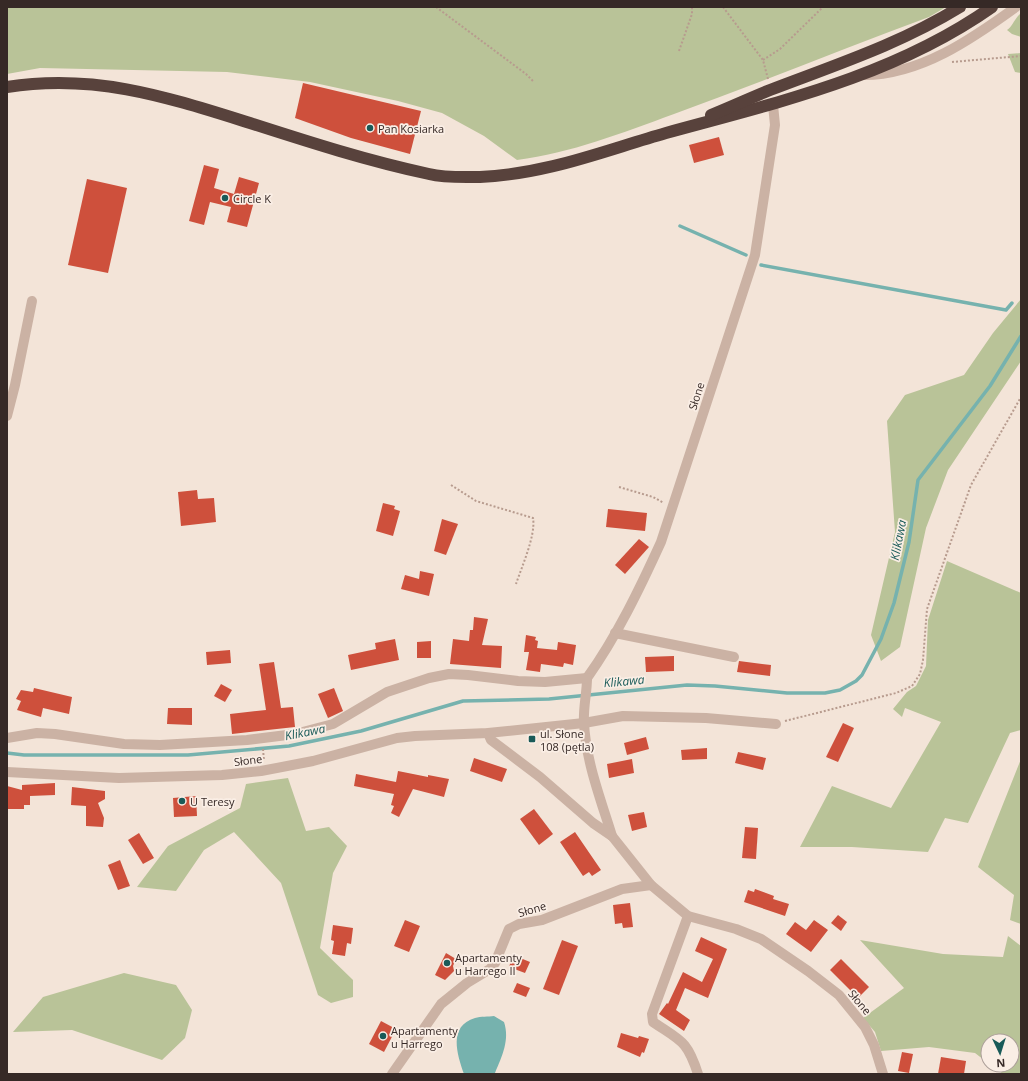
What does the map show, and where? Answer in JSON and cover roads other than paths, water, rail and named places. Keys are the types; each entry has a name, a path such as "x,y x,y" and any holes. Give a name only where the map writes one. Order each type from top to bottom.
{"highway":[{"path":"663,134 770,90 879,50 907,37 960,7"},
{"path":"7,87 75,82 123,88 175,100 375,161 433,175 501,176 556,167 663,134 773,105 864,75 910,55 944,37 992,7"},
{"path":"770,90 773,105"}],"street":[{"path":"864,75 884,75 904,70 933,58 984,30 1016,7"},
{"name":"Słone","path":"587,678 615,633 645,578 662,540 755,255 775,125 773,105"},
{"path":"7,416 32,302"},
{"path":"615,633 734,657"},
{"path":"7,738 37,733 55,734 124,744 160,746 248,740 295,734 333,724 387,692 429,678 468,674 518,681 545,682 587,678 584,723 623,716 646,715 776,724"},
{"name":"Słone","path":"7,772 119,778 222,775 261,771 313,761 397,738 415,736 488,734 584,723 587,745 598,790 612,836"},
{"name":"Słone","path":"488,734 490,740 540,777 593,823 612,836 651,885 688,916 761,938 839,995 865,1027 874,1045 883,1074"},
{"name":"Słone","path":"392,1074 441,1004 495,963 509,930 519,924 542,920 622,889 651,885"},
{"path":"688,916 652,1014 653,1022 684,1043 692,1054 698,1074"}],"water":[{"path":"494,1016 504,1022 506,1029 506,1042 495,1073 464,1074 457,1050 458,1034 461,1027 466,1022 475,1018"}],"waterway":[{"path":"680,226 746,255"},
{"path":"761,265 1006,310 1012,303"},
{"name":"Klikawa","path":"7,753 24,755 188,755 289,746 361,731 463,701 549,699 687,685 715,686 787,693 825,693 840,690 856,681 862,675 881,639 894,603 909,542 918,480 990,386 1021,336"}],"place":[{"name":"Pan Kosiarka","path":"370,128"},
{"name":"Circle K","path":"225,198"},
{"name":"ul. Słone 108 (pętla)","path":"532,739"},
{"name":"U Teresy","path":"182,801"},
{"name":"Apartamenty u Harrego II","path":"447,963"},
{"name":"Apartamenty u Harrego","path":"383,1036"}]}
